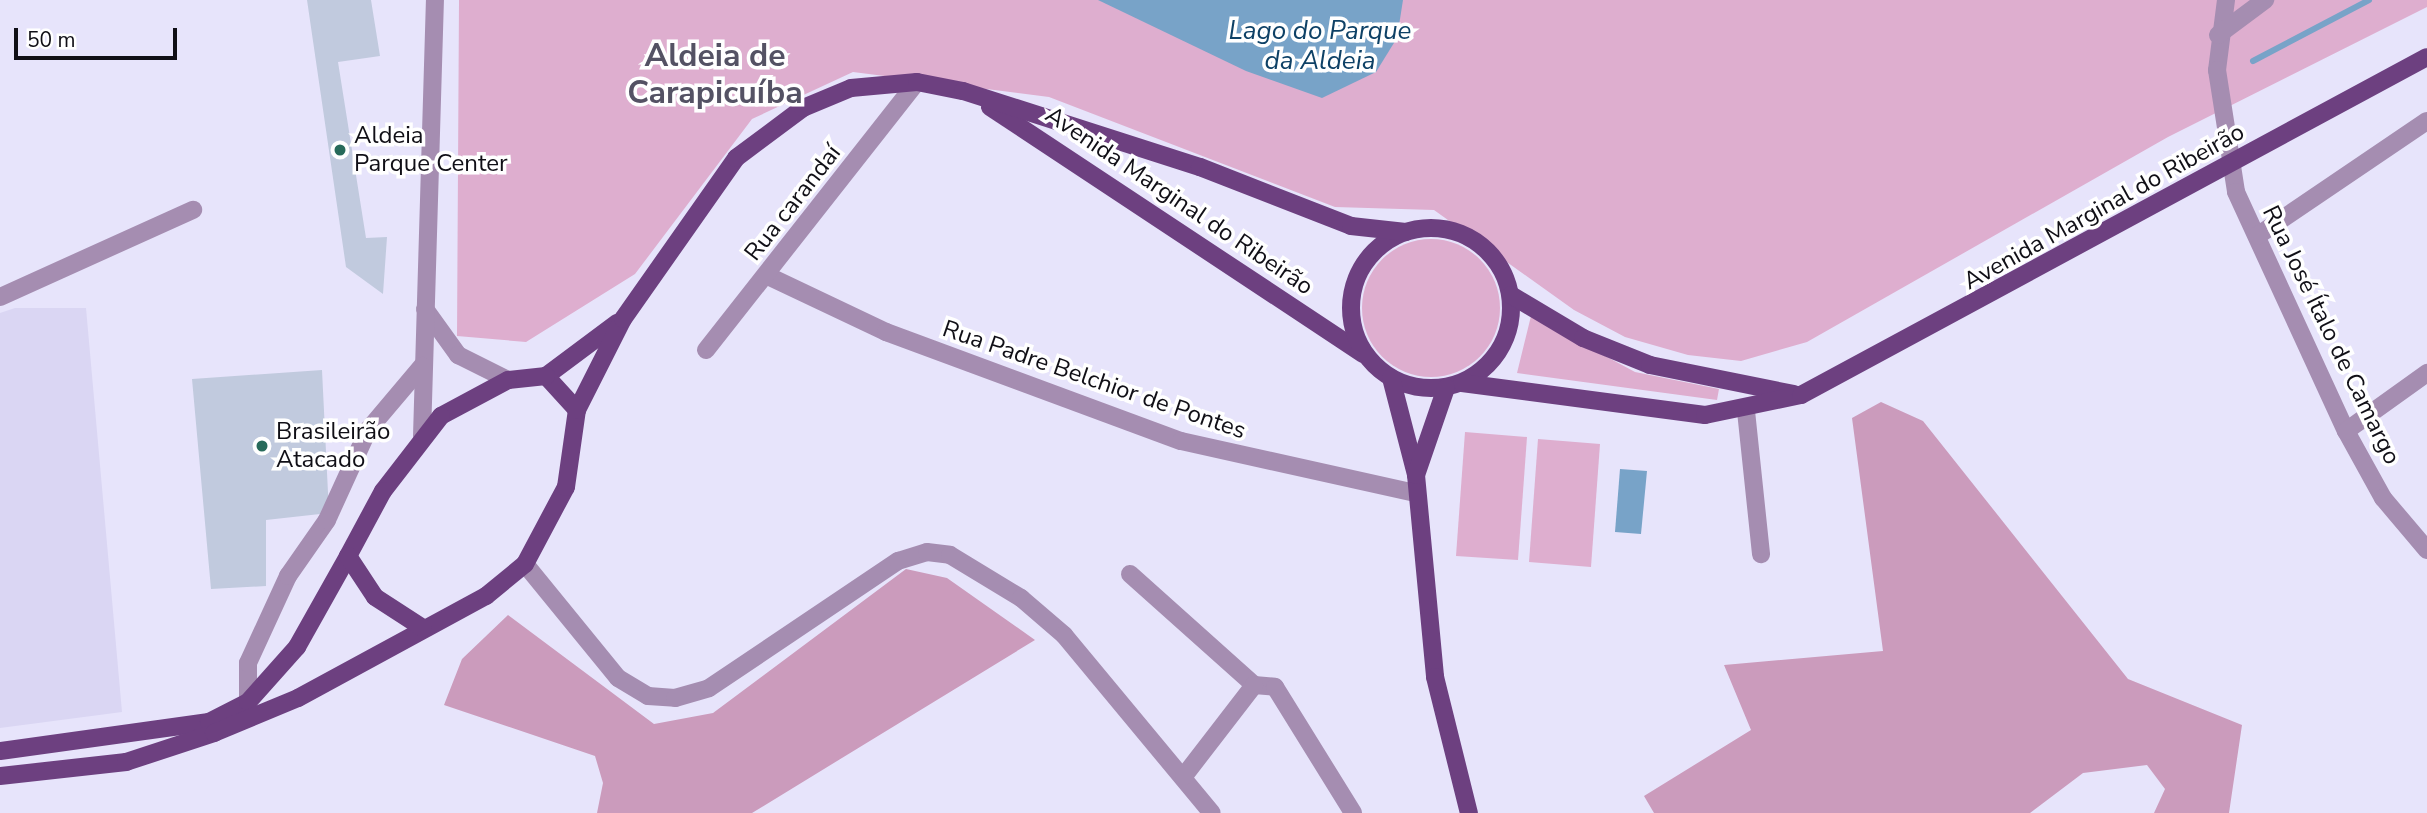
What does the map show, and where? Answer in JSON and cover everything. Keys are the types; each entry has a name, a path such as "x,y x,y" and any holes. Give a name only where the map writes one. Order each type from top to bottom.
{"main road":[{"name":"Avenida Marginal do Ribeirão","path":"963,91 1069,154 1367,357 1391,378 1640,410 1746,411 1801,394 2228,168 2427,57"},
{"name":"Avenida Marginal do Ribeirão","path":"525,564 566,487 577,410 623,319 711,188 768,130 851,88 917,82 963,91 1200,167 1351,226 1406,232 1456,232 1479,243 1494,257 1511,295"},
{"name":"Avenida Marginal do Ribeirão","path":"1367,357 1350,309 1354,284 1365,261 1406,232"},
{"path":"1416,484 1454,385 1496,357 1506,338 1511,295 1583,338 1650,365 1710,382 1801,394"},
{"name":"Avenida Marginal do Ribeirão","path":"546,376 623,319"},
{"path":"0,751 209,722 248,702 297,647 348,556 422,436 465,398 508,380 546,376 577,410"},
{"path":"1391,378 1416,484 1435,677 1469,813"},
{"path":"348,556 375,597 423,628"},
{"path":"0,776 126,762 214,733 298,698 486,596 525,564"}],"street":[{"path":"422,436 435,0"},
{"name":"Rua José Ítalo de Camargo","path":"2226,0 2218,35 2228,168 2346,431 2383,498 2427,550"},
{"path":"2218,35 2265,0"},
{"name":"Rua carandaí","path":"705,350 768,275 917,82"},
{"path":"2257,236 2427,121"},
{"path":"0,297 193,210"},
{"name":"Rua Padre Belchior de Pontes","path":"768,275 886,332 1181,441 1416,484"},
{"path":"425,309 458,355 508,380"},
{"path":"248,702 248,663 288,576 327,520 368,430 422,366"},
{"path":"2346,431 2427,373"},
{"path":"1746,411 1761,554"},
{"path":"525,564 618,678 648,696 675,698 709,688 898,561 927,552 950,555 1021,598 1064,635 1184,776 1212,813"},
{"path":"1129,574 1254,685 1275,687 1353,813"},
{"path":"1184,776 1254,685"}],"shaded area":[{"path":"459,0 2427,0 2427,7 2168,137 1807,342 1741,361 1688,355 1625,337 1574,310 1434,210 1335,207 1049,97 853,72 752,119 635,274 526,342 457,336"},
{"path":"1431,239 1458,244 1480,259 1495,281 1500,308 1495,335 1480,357 1458,372 1431,377 1404,372 1382,357 1367,335 1362,308 1367,281 1382,259 1404,244"},
{"path":"15,308 86,308 122,712 0,728 0,313"},
{"path":"1531,316 1635,372 1719,389 1717,400 1517,373"},
{"path":"1881,402 1923,421 2128,679 2242,725 2229,813 2154,813 2165,789 2147,765 2083,773 2030,813 1654,813 1644,796 1751,730 1724,665 1883,651 1852,418"},
{"path":"1465,432 1527,437 1518,560 1456,556"},
{"path":"1538,439 1600,444 1591,567 1529,562"},
{"path":"906,569 947,578 1035,640 752,813 597,813 603,783 595,756 444,705 462,659 508,615 654,724 713,713"}],"water":[{"name":"Lago do Parque da Aldeia","path":"1098,0 1403,0 1397,38 1376,72 1322,98 1246,71"},
{"path":"1620,469 1647,471 1641,534 1615,532"}],"building":[{"name":"Aldeia Parque Center","path":"307,0 371,0 380,56 338,62 366,238 387,237 383,294 346,267"},
{"name":"Brasileirão Atacado","path":"322,370 329,513 266,520 266,586 211,589 192,379"}],"waterway":[{"path":"2253,61 2369,0"}],"place":[{"name":"Aldeia Parque Center","path":"340,150"},
{"name":"Brasileirão Atacado","path":"262,446"}],"district":[{"name":"Aldeia de Carapicuíba","path":"715,76"}]}
